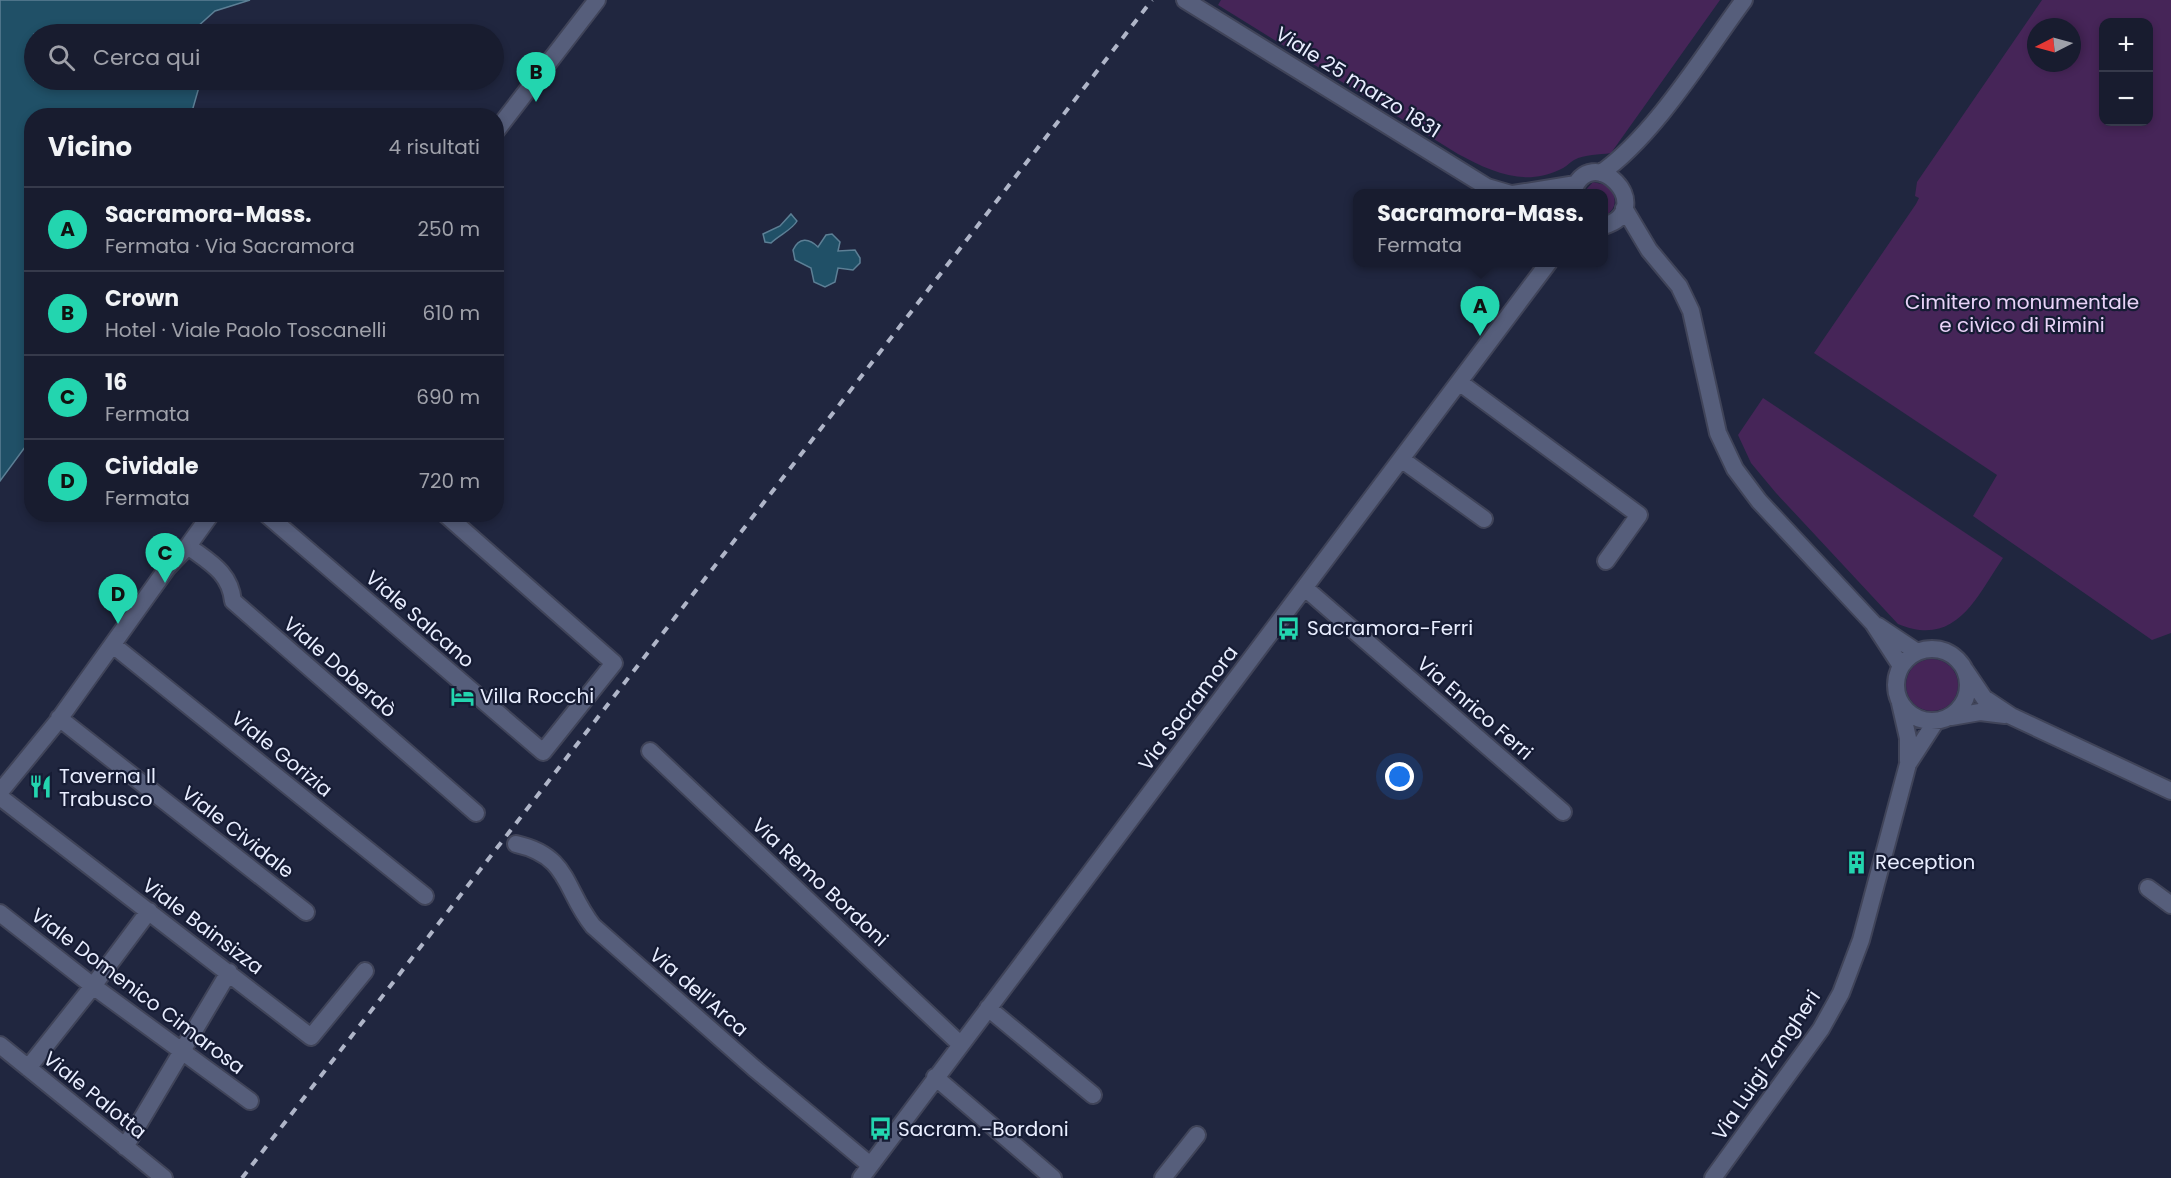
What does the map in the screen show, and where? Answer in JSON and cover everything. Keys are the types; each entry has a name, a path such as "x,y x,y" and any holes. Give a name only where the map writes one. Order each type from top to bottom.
{"street":[{"path":"504,121 597,0"},
{"name":"Viale 25 marzo 1831","path":"1185,0 1487,187 1494,189"},
{"path":"1601,173 1621,159 1645,133 1744,0"},
{"path":"1645,133 1629,163 1624,200 1608,224 1650,250"},
{"path":"1601,173 1613,177 1650,250 1679,286 1690,311 1718,433 1735,469 1759,501 1873,623 1901,666"},
{"name":"Viale 25 marzo 1831","path":"1574,189 1589,174 1601,173"},
{"name":"Via Sacramora","path":"866,1171 1545,267"},
{"path":"1459,382 1639,515 1606,561"},
{"path":"1401,459 1484,519"},
{"path":"0,792 59,718 168,567 188,546 205,522"},
{"name":"Viale Salcano","path":"275,522 543,752 614,663 454,522"},
{"name":"Viale Doberdò","path":"188,546 222,571 232,590 233,601 476,813"},
{"name":"Via Enrico Ferri","path":"1305,588 1563,812"},
{"path":"1873,623 1917,651"},
{"name":"Viale Gorizia","path":"113,645 425,896"},
{"path":"2011,716 1980,712 1963,713 1941,720 1914,716 1899,700 1896,689 1901,666 1917,651 1928,649 1950,653 1984,698 2011,716 2171,791"},
{"path":"1941,720 1965,701 1968,681 1965,670"},
{"name":"Via Luigi Zangheri","path":"1713,1178 1821,1029 1841,993 1861,940 1908,764 1908,738 1899,700"},
{"name":"Viale Cividale","path":"59,718 306,912"},
{"name":"Via Luigi Zangheri","path":"1908,764 1941,720"},
{"name":"Via Remo Bordoni","path":"650,751 960,1044"},
{"name":"Viale Bainsizza","path":"0,798 311,1037 365,971"},
{"name":"Via dell'Arca","path":"516,844 528,846 556,862 566,875 580,909 593,926 754,1068 866,1171"},
{"path":"2148,888 2171,905"},
{"path":"28,1068 149,911"},
{"name":"Viale Domenico Cimarosa","path":"0,913 93,986 250,1101"},
{"path":"125,1147 229,972"},
{"path":"988,1008 1093,1095"},
{"name":"Viale Palotta","path":"0,1046 161,1177"},
{"path":"935,1077 1053,1178"},
{"path":"1163,1178 1197,1135"}],"green space":[{"path":"1221,0 1720,0 1611,153 1574,160 1563,168 1546,175 1520,177 1495,171 1458,154 1218,5"},
{"name":"Cimitero monumentale e civico di Rimini","path":"2042,0 2171,0 2171,633 2152,640 1973,516 1997,475 1814,353 1916,204 1919,198 1915,196 1917,182 2027,22 2027,72 2081,72 2081,18 2030,18"},
{"path":"1593,182 1610,186 1615,202 1612,210 1608,214 1608,189 1587,189"},
{"path":"1763,398 2003,558 1973,603 1962,615 1950,624 1935,629 1918,630 1898,624 1776,493 1751,463 1738,435"},
{"path":"1927,659 1937,659 1951,666 1958,685 1951,704 1937,711 1927,711 1917,707 1910,700 1906,690 1906,680 1910,670 1917,663"}],"water":[{"path":"0,0 250,0 215,11 200,24 24,24 24,90 198,90 193,108 24,108 24,448 0,481"},
{"path":"791,214 797,221 795,224 771,243 765,242 763,234 780,226"},
{"path":"832,234 840,242 838,251 855,250 860,263 853,270 838,268 835,282 825,287 814,282 811,268 795,260 793,250 798,243 804,240 818,247 826,235"}],"railway":[{"path":"242,1178 1152,0"}],"place":[{"name":"Crown","path":"536,102"},
{"name":"Sacramora-Mass.","path":"1480,336"},
{"name":"16","path":"165,583"},
{"name":"Cividale","path":"118,624"},
{"name":"Sacramora-Ferri","path":"1289,628"},
{"name":"Villa Rocchi","path":"462,696"},
{"name":"Taverna Il Trabusco","path":"41,787"},
{"name":"Reception","path":"1857,862"},
{"name":"Sacram.-Bordoni","path":"880,1129"}]}
